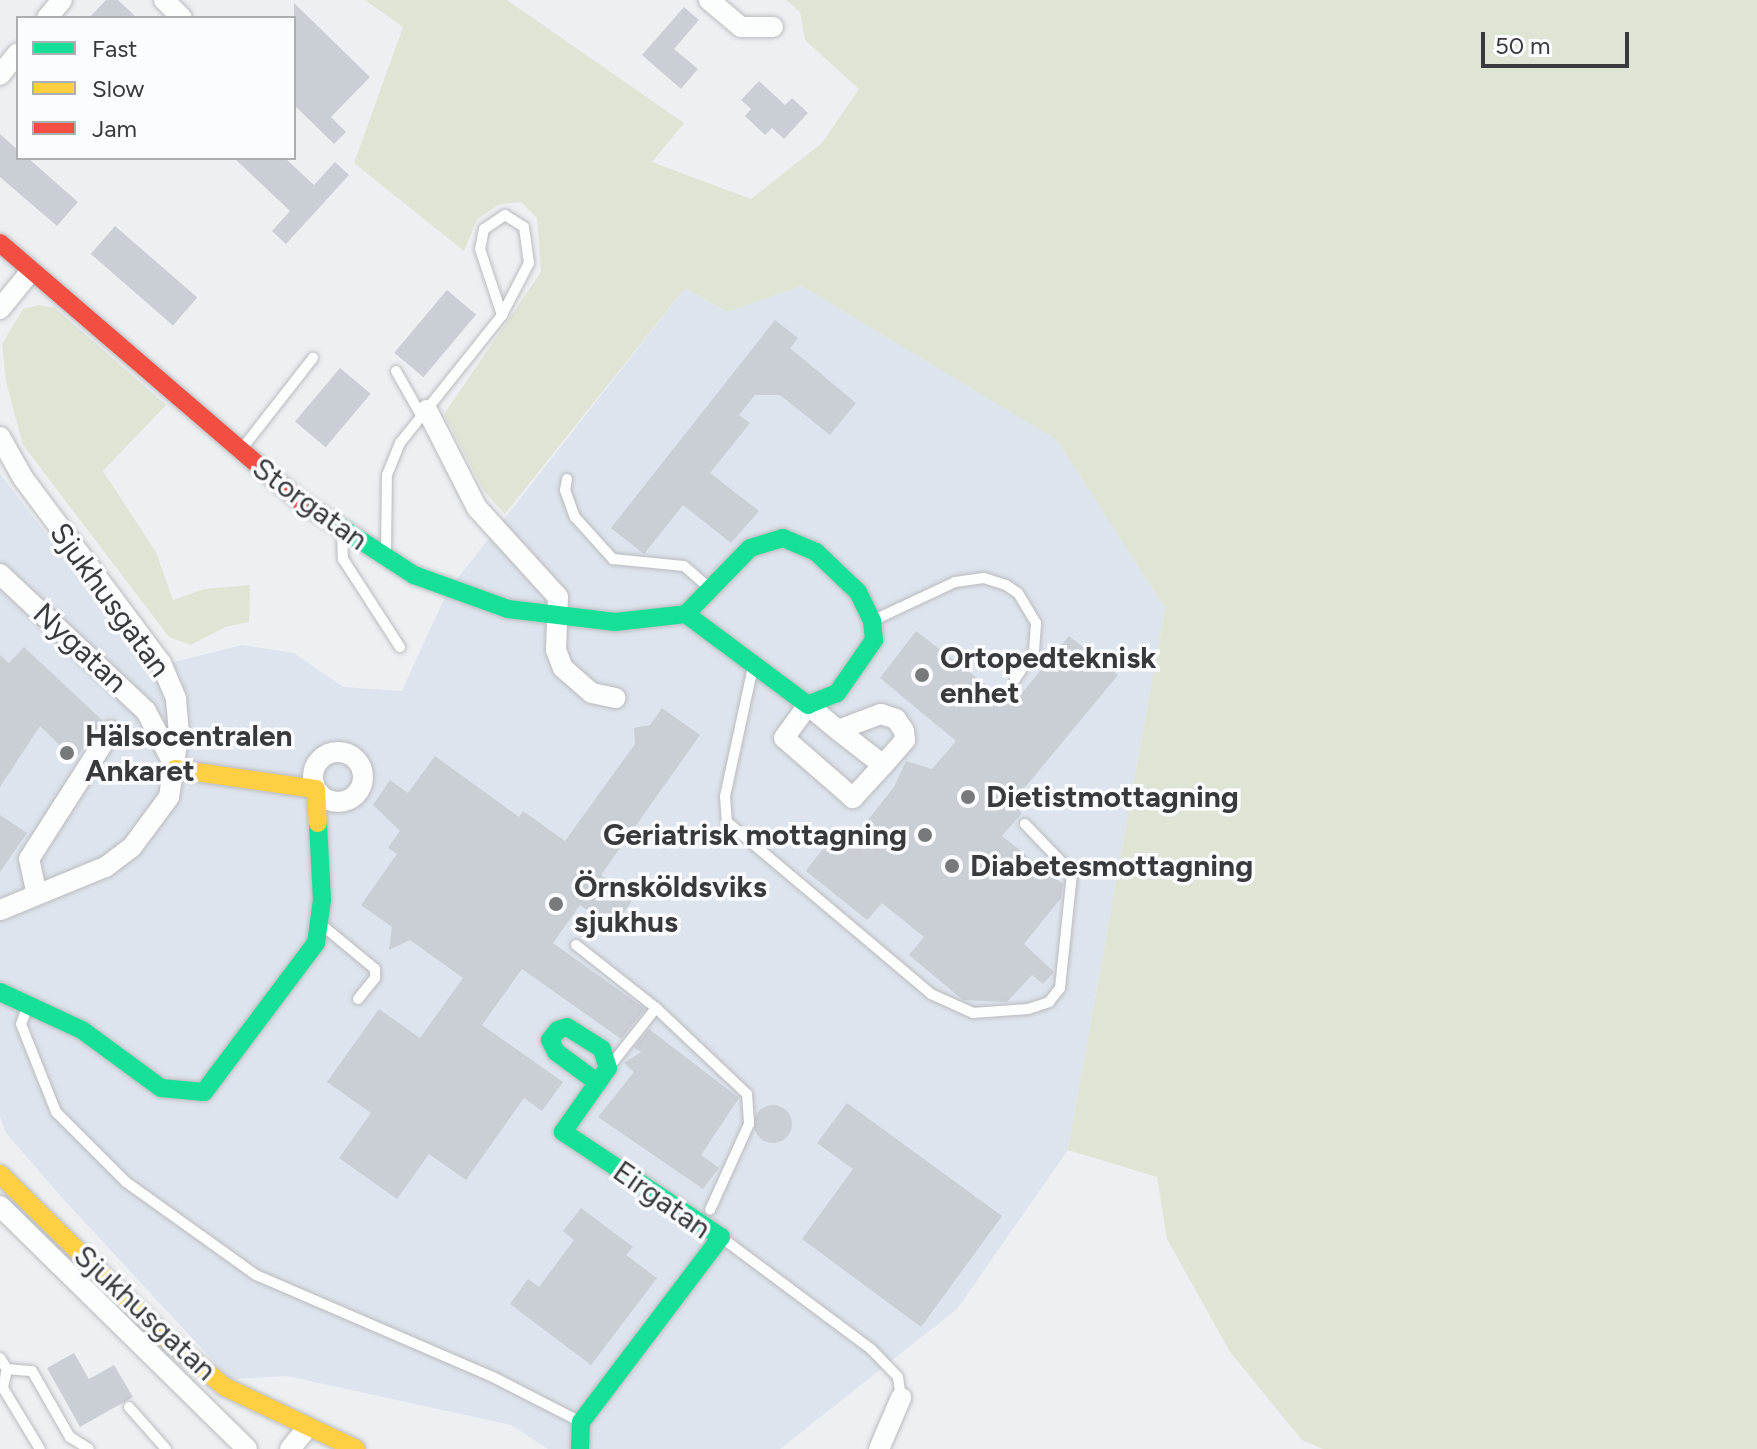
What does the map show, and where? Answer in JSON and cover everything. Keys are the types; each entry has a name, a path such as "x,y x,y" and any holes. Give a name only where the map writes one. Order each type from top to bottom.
{"street":[{"path":"164,0 180,16"},
{"path":"709,0 741,27 773,27"},
{"path":"0,75 16,55"},
{"name":"Storgatan","path":"0,243 240,452 341,531 386,558 477,600 558,617 615,622 686,614"},
{"path":"0,309 31,271"},
{"path":"425,413 477,508 558,597 556,650 563,668 592,693 615,698"},
{"name":"Sjukhusgatan","path":"0,437 23,478 167,673 179,713 175,769 169,797 132,847 105,867 36,891 0,910"},
{"path":"838,730 874,714 896,719 905,740 883,765 853,798 784,738 808,705 832,698 869,654 872,621 858,592 839,572 792,540 769,539 750,548 686,614 808,705 838,730 883,765"},
{"name":"Nygatan","path":"0,574 146,711 175,769"},
{"path":"36,891 29,859 111,731"},
{"path":"0,992 82,1030 161,1088 204,1092 261,1022 316,943 322,925 316,789 175,769"},
{"name":"Eirgatan","path":"581,1422 721,1237 563,1132 603,1076"},
{"name":"Sjukhusgatan","path":"0,1174 193,1361 225,1387 307,1428"},
{"path":"0,1206 247,1449"},
{"path":"879,1449 901,1398"},
{"path":"580,1449 581,1422"},
{"path":"290,1449 307,1428 356,1449"}],"lane":[{"path":"386,558 387,475 400,443 502,315 520,284 531,249 524,227 505,215 484,229 480,249 502,315"},
{"path":"240,452 313,358"},
{"path":"396,371 425,413"},
{"path":"567,479 565,490 575,517 613,559 684,566 709,589"},
{"path":"341,531 343,559 400,647"},
{"path":"872,621 955,582 984,578 1006,585 1018,593 1036,623 1034,651 1015,679"},
{"path":"754,664 725,796 727,822 931,994 973,1013 1028,1009 1049,1002 1060,988 1072,873 1025,824"},
{"path":"322,925 375,969 375,978 358,999"},
{"path":"576,945 656,1008 747,1094 749,1124 710,1210"},
{"path":"29,1004 21,1024 56,1112 126,1182 256,1275 493,1377 581,1422"},
{"path":"603,1076 656,1008"},
{"path":"721,1237 872,1350 898,1377 901,1398"},
{"path":"0,1358 7,1369 3,1388 40,1449"},
{"path":"7,1369 32,1371 70,1437 89,1449"},
{"path":"129,1407 166,1449"}],"shaded area":[{"name":"Örnsköldsviks sjukhus","path":"802,286 1057,439 1165,608 1068,1150 957,1309 780,1449 548,1449 511,1425 287,1376 230,1379 65,1201 6,1133 0,1117 0,474 150,668 242,645 294,653 343,687 402,691 447,592 685,288 727,312"}],"green space":[{"path":"365,0 507,0 684,123 652,162 751,199 822,143 859,89 805,40 800,12 786,0 1757,0 1757,1449 1323,1449 1302,1440 1230,1352 1167,1239 1157,1177 1068,1150 1165,608 1057,440 802,286 727,312 685,288 505,514 484,491 444,414 541,272 537,218 521,202 500,204 477,219 464,251 354,163 403,27"},
{"path":"39,305 55,308 166,405 103,471 156,552 173,600 204,589 250,585 249,622 225,627 191,645 169,637 23,445 6,382 2,344 23,309"}],"building":[{"path":"106,0 118,0 135,16 91,16"},
{"path":"294,3 370,77 331,117 346,132 334,144 296,107"},
{"path":"684,7 699,20 674,49 698,69 681,89 642,55"},
{"path":"759,81 785,105 792,98 808,113 784,139 772,128 765,135 745,116 751,109 741,100"},
{"path":"0,134 16,148 16,160 30,160 78,202 57,226 0,177"},
{"path":"236,160 287,160 314,185 335,162 349,175 286,244 272,231 290,211"},
{"path":"115,226 197,298 173,325 91,254"},
{"path":"447,290 476,314 423,377 394,353"},
{"path":"775,320 798,338 790,348 856,403 830,435 780,395 755,395 739,415 750,423 710,473 759,511 731,543 683,505 644,554 611,528"},
{"path":"340,368 371,394 326,447 295,422"},
{"path":"916,631 1012,705 1069,636 1118,675 1012,803 1022,813 1002,836 1063,884 1061,898 1024,944 1054,972 1043,984 1032,975 1007,1002 963,1000 909,955 924,937 882,903 867,920 806,871 827,843 842,853 894,787 906,761 932,769 956,741 880,678"},
{"path":"24,647 103,721 75,760 40,726 0,787 0,655 9,663"},
{"path":"662,708 700,735 601,875 634,898 613,928 580,905 553,943 645,1009 621,1039 522,969 482,1025 563,1082 542,1111 524,1098 466,1180 429,1154 397,1199 339,1158 371,1113 327,1082 379,1009 420,1038 463,978 410,940 389,950 392,927 361,905 397,854 388,848 400,831 373,805 390,780 408,793 435,756 519,817 523,811 565,841 635,744 634,728 650,725"},
{"path":"0,815 27,833 0,872"},
{"path":"649,1029 739,1098 701,1155 719,1168 703,1189 598,1117 634,1072 624,1063 641,1052 634,1048"},
{"path":"847,1103 1002,1216 921,1327 802,1239 853,1169 817,1143"},
{"path":"773,1105 787,1110 792,1124 787,1138 773,1143 759,1138 754,1124 759,1110"},
{"path":"581,1208 633,1247 626,1255 657,1278 591,1365 510,1304 528,1279 539,1287 574,1240 563,1231"},
{"path":"74,1353 89,1379 114,1365 133,1397 80,1427 47,1368"}],"traffic: fast":[{"path":"300,501 414,575 508,609 615,622 686,614 750,548 783,538 816,552 858,592 872,621 874,640 837,693 808,705 686,614"},
{"path":"0,992 82,1030 161,1088 204,1092 316,943 322,900 318,823"},
{"path":"580,1449 581,1422 721,1237 563,1132 608,1068 602,1049 567,1027 558,1030 550,1040 556,1052 598,1083"}],"traffic: slow":[{"path":"175,769 316,789 318,823"},
{"path":"0,1174 164,1336 225,1387 356,1449"}],"traffic: jam":[{"path":"0,243 300,501"}],"place":[{"name":"Ortopedteknisk enhet","path":"922,675"},
{"name":"Hälsocentralen Ankaret","path":"67,753"},
{"name":"Dietistmottagning","path":"968,797"},
{"name":"Geriatrisk mottagning","path":"925,835"},
{"name":"Diabetesmottagning","path":"952,866"},
{"name":"Örnsköldsviks sjukhus","path":"556,904"}]}
